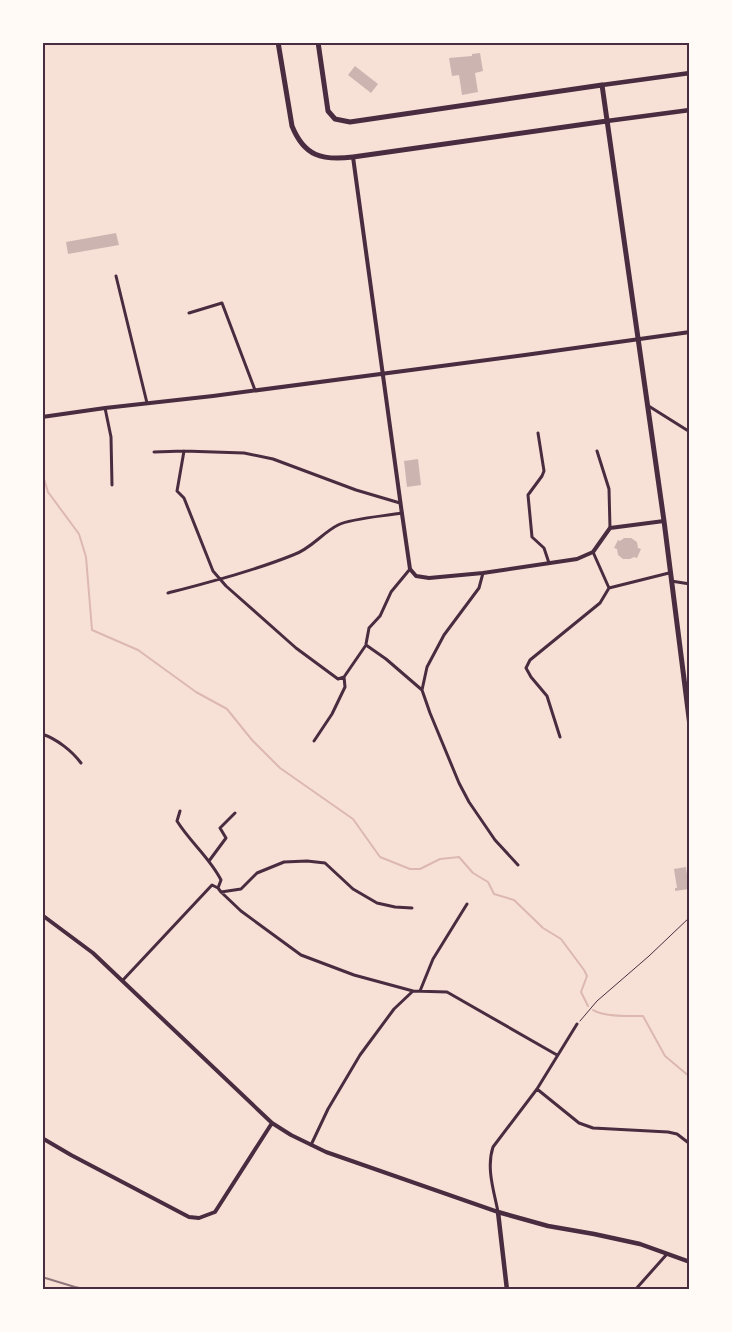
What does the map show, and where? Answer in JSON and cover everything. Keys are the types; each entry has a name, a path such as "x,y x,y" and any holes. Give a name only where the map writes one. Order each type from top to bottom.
{"main road":[{"path":"278,42 292,126 297,139 307,150 319,156 336,159 690,110"},
{"path":"318,42 328,111 335,119 350,122 690,73"},
{"path":"602,85 664,521 670,581 690,726"},
{"path":"507,1290 498,1212 548,1226 640,1244 683,1261 690,1260"}],"street":[{"path":"353,157 410,569 416,576 429,578 482,573 577,559 593,552 610,528 609,489 598,451"},
{"path":"116,276 147,403"},
{"path":"189,313 222,303 255,390"},
{"path":"42,418 105,408 690,332"},
{"path":"647,405 690,432"},
{"path":"105,408 111,437 112,485"},
{"path":"538,433 544,471 528,495 528,498 532,537 544,548 549,563"},
{"path":"184,451 177,491 184,498 213,571 243,603 296,648 338,679 344,677 366,644 369,628 380,616 391,592 410,569"},
{"path":"154,452 244,453 273,459 356,490 401,504"},
{"path":"168,593 295,555 309,548 337,526 349,521 402,513"},
{"path":"610,528 664,521"},
{"path":"593,552 609,588"},
{"path":"422,690 427,667 444,635 479,588 482,573"},
{"path":"560,738 547,696 526,668 530,660 600,603 609,588 669,573"},
{"path":"670,581 690,584"},
{"path":"366,644 422,690 444,748 469,802 496,840 518,865"},
{"path":"314,742 332,714 345,687 344,677"},
{"path":"42,734 51,737 74,754 81,763"},
{"path":"180,811 177,821 216,870 221,880 218,888"},
{"path":"209,861 226,838 220,828 235,813"},
{"path":"221,892 240,889 257,874 284,862 307,861 325,863 354,889 377,903 412,908"},
{"path":"123,980 212,884 241,910 301,956 354,975 413,991 447,992 557,1055"},
{"path":"420,991 433,959 467,904"},
{"path":"42,915 93,953 123,980 272,1123 311,1145 498,1212"},
{"path":"311,1145 328,1109 360,1055 394,1009 413,991"},
{"path":"498,1212 489,1158 493,1147 536,1089 577,1024"},
{"path":"536,1089 579,1123 593,1128 668,1132 677,1134 690,1144"},
{"path":"42,1138 189,1217 199,1218 214,1212 272,1123"},
{"path":"635,1290 668,1254"}],"path":[{"path":"577,1024 597,1001 690,917"}],"building":[{"path":"480,53 483,71 475,73 478,92 462,95 459,75 452,76 449,58 472,56 472,54"},
{"path":"355,66 378,84 371,93 348,75"},
{"path":"116,233 119,245 68,254 66,242"},
{"path":"418,459 421,485 407,487 404,461"},
{"path":"624,538 631,538 637,542 638,548 641,549 637,558 623,559 618,555 617,549 614,548 618,540 620,541"},
{"path":"686,867 689,889 675,891 675,888 677,888 674,869"}],"waterway":[{"path":"42,472 48,492 79,534 86,557 92,630 138,650 196,692 227,709 252,740 280,768 353,819 380,857 410,869 420,869 440,859 459,857 473,873 488,882 494,894 514,900 543,928 561,939 587,976 581,992 588,1006"},
{"path":"593,1010 610,1015 643,1016 665,1056 690,1077"}],"railway":[{"path":"42,1277 89,1290"}]}
